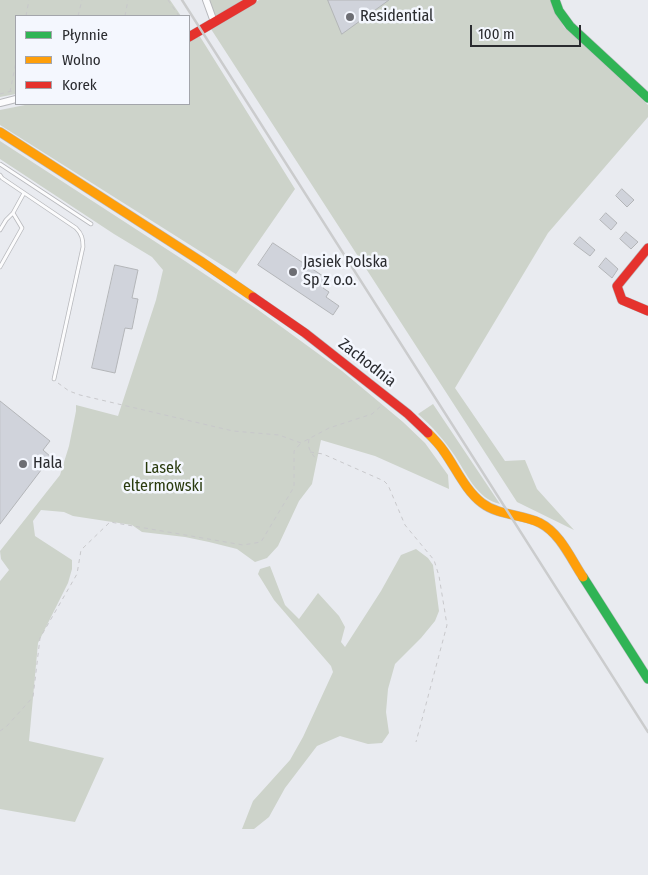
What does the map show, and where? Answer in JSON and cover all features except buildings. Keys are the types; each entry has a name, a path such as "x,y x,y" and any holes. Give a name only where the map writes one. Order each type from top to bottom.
{"street":[{"path":"206,0 214,22"},
{"path":"190,36 252,0"},
{"path":"556,0 559,11 570,26 648,98"},
{"path":"0,102 15,99"},
{"name":"Zachodnia","path":"0,132 266,305 305,333 427,431 477,499 493,509 539,522 554,534 648,679"},
{"path":"648,248 617,286 622,300 648,311"}],"lane":[{"path":"0,164 91,224"},
{"path":"0,175 76,228 83,240 54,379"},
{"path":"0,230 6,220 14,213 24,193"},
{"path":"0,267 22,228 14,213"}],"path":[{"path":"26,15 29,0"},
{"path":"78,15 82,0"},
{"path":"124,15 128,0"},
{"path":"168,0 178,15"},
{"path":"10,92 15,67"},
{"path":"0,94 15,90"},
{"path":"54,379 69,392 233,431 279,435 301,443 329,428 372,414 388,398"},
{"path":"309,439 310,452 317,460"},
{"path":"0,731 34,698 40,638 77,574 81,550 110,522 243,546 261,542 294,487 294,452 300,444"},
{"path":"310,452 323,454 384,481 388,485 404,525 434,560 439,576 447,625 416,742"}],"green space":[{"path":"0,0 170,0 180,15 15,15 15,94 0,97"},
{"path":"208,0 245,0 217,17 214,16"},
{"path":"259,0 552,0 564,27 648,105 648,117 548,233 455,388 505,461 525,460 537,489 574,530 517,502 211,29"},
{"path":"199,35 295,189 236,274 0,125 0,110 25,105 190,105 190,40"},
{"name":"Lasek eltermowski","path":"0,141 257,309 342,371 425,443 448,475 449,489 375,456 321,440 312,484 299,501 278,546 267,558 255,562 237,549 209,542 142,532 132,525 73,516 64,512 41,510 33,521 35,536 72,560 72,569 68,583 38,643 29,741 104,758 75,822 0,809 0,581 9,570 1,559 0,551 60,475 69,446 76,405 118,416 156,300 163,270 152,257 0,159"},
{"path":"433,404 500,504 485,497 473,485 447,445 418,414"},
{"path":"416,549 428,558 433,565 439,611 435,621 421,638 395,664 388,689 386,712 389,733 382,743 368,744 340,736 317,746 285,788 269,817 254,829 242,829 253,801 290,760 303,737 333,672 331,666 274,600 258,574 260,569 270,566 285,605 299,619 318,593 339,616 345,627 341,642 345,647 381,591 401,555"}],"railway":[{"path":"182,0 648,732"}],"traffic: fast":[{"path":"555,0 559,11 570,26 648,98"},
{"path":"583,577 648,679"}],"traffic: slow":[{"path":"0,132 253,297"},
{"path":"428,433 441,448 476,498 489,507 503,513 533,520 547,527 559,540 583,577"}],"traffic: jam":[{"path":"190,36 252,0"},
{"path":"648,248 617,286 622,300 648,311"},
{"path":"253,297 305,333 408,414 428,433"}],"place":[{"name":"Residential","path":"350,17"},
{"name":"Jasiek Polska Sp z o.o.","path":"293,272"},
{"name":"Hala","path":"23,464"}]}
